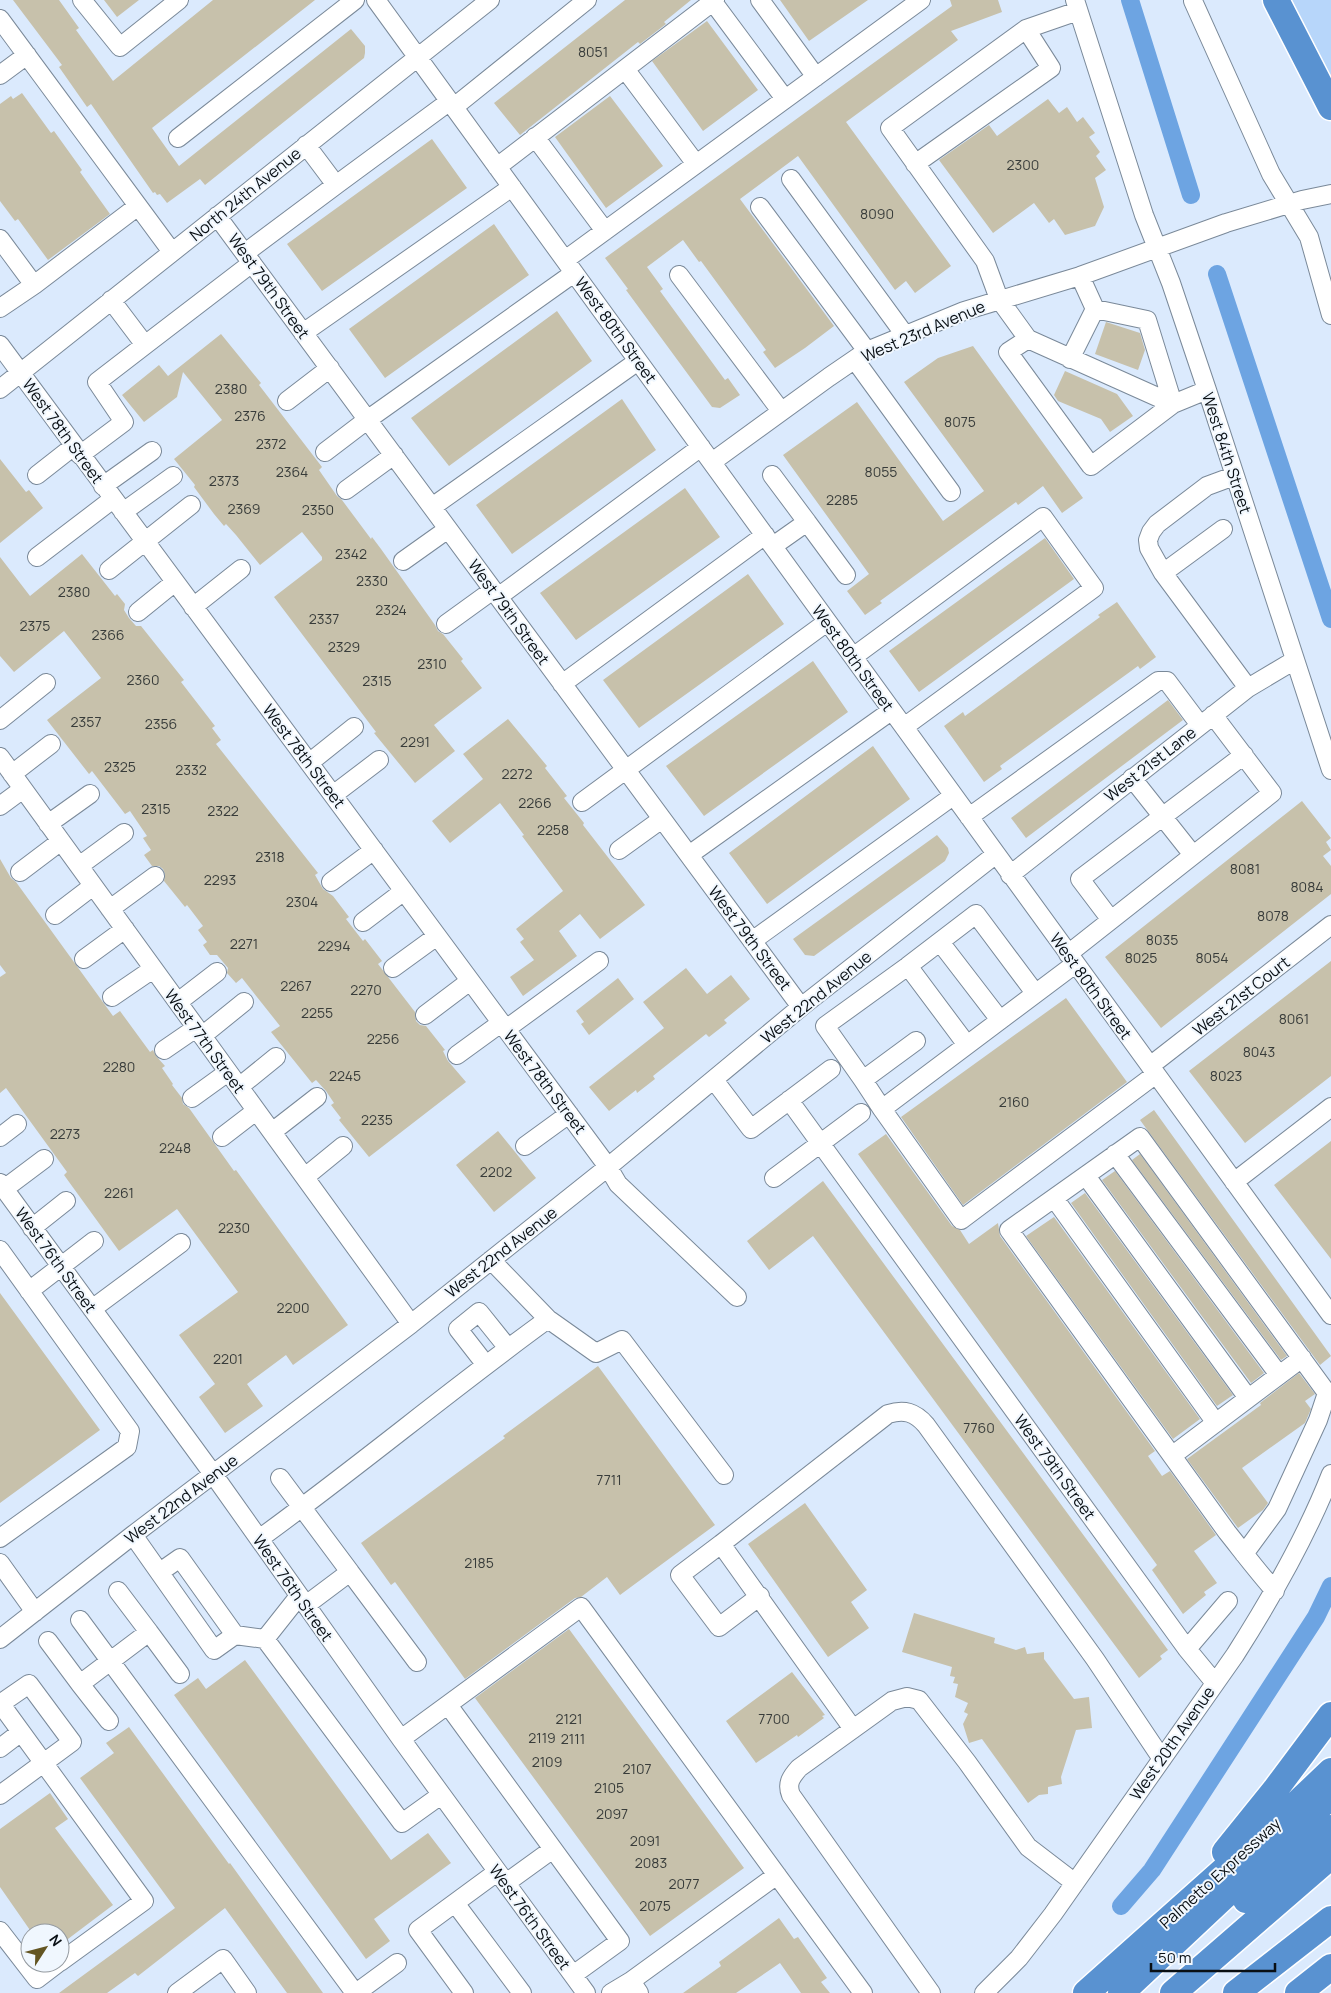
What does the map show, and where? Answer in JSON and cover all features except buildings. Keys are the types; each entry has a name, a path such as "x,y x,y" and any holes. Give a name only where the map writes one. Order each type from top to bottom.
{"highway":[{"path":"1276,0 1331,107"},
{"path":"1187,1902 1331,1715"},
{"name":"Palmetto Expressway","path":"1086,1993 1331,1771"},
{"path":"1121,1993 1331,1796"},
{"path":"1139,1993 1331,1828"},
{"path":"1173,1993 1331,1856"},
{"path":"1236,1993 1331,1919"},
{"path":"1298,1993 1331,1967"}],"street":[{"path":"82,0 120,47 179,0"},
{"path":"178,138 355,0"},
{"name":"West 80th Street","path":"376,0 701,446 995,855 1331,1315"},
{"name":"North 24th Avenue","path":"0,389 490,0"},
{"path":"37,475 124,422 97,382 145,345 336,185 452,104 587,0"},
{"path":"760,0 816,77"},
{"path":"325,452 570,266 605,231 921,0"},
{"path":"497,166 714,1 785,99"},
{"path":"1193,1 1271,174 1309,237 1331,315"},
{"path":"1076,6 1026,29 890,128 985,261 999,299 1028,339 1174,404"},
{"name":"West 84th Street","path":"1076,6 1144,215 1206,390 1295,660"},
{"path":"0,18 172,252"},
{"path":"915,164 1051,68 1026,29"},
{"path":"0,75 27,55"},
{"path":"625,69 696,164"},
{"path":"536,137 605,231"},
{"path":"306,145 336,185"},
{"path":"791,179 905,335"},
{"path":"303,333 512,187"},
{"path":"1157,248 1208,229 1289,204 1331,194"},
{"path":"0,308 138,206"},
{"path":"760,207 951,492"},
{"name":"West 79th Street","path":"217,216 801,1007"},
{"path":"0,239 34,284"},
{"name":"West 23rd Avenue","path":"712,462 828,377 861,356 905,335 964,311 1080,276 1157,248"},
{"path":"679,275 781,411"},
{"path":"1080,276 1095,309"},
{"path":"111,300 145,345"},
{"path":"1070,359 1095,309"},
{"path":"1095,309 1147,320 1174,404"},
{"path":"1028,339 1008,352 1091,466 1174,404 1206,390"},
{"name":"West 78th Street","path":"0,345 569,1114 608,1167 618,1184 737,1297"},
{"path":"432,507 638,361"},
{"path":"287,401 330,368"},
{"path":"446,624 495,593 701,446"},
{"path":"37,557 113,499 152,451"},
{"path":"346,490 394,455"},
{"path":"772,475 846,574"},
{"path":"113,499 172,476"},
{"path":"1234,476 1207,486 1157,524 1148,540 1149,548 1163,572 1248,688"},
{"path":"109,570 191,505"},
{"path":"853,657 1042,517 1094,588 904,727"},
{"path":"562,684 769,541 807,522"},
{"path":"1163,572 1223,529"},
{"path":"403,561 448,530"},
{"path":"193,607 240,569"},
{"path":"138,612 175,582"},
{"path":"582,802 827,622"},
{"path":"1295,660 1331,770"},
{"name":"West 21st Lane","path":"1010,875 1248,688 1295,660"},
{"path":"969,817 1158,681 1167,681 1244,755 1272,793 1111,920 1035,993 882,1109 825,1026 976,914 1035,993"},
{"path":"0,720 46,683"},
{"path":"689,855 892,711"},
{"path":"309,763 354,727"},
{"path":"12,774 51,744"},
{"path":"1111,920 1080,879 1244,755"},
{"name":"West 77th Street","path":"0,757 411,1324"},
{"path":"333,795 379,760"},
{"path":"1132,778 1193,855"},
{"path":"0,806 23,789"},
{"path":"48,824 90,794"},
{"path":"752,941 953,796"},
{"path":"619,850 662,819"},
{"path":"79,866 124,833"},
{"path":"20,872 61,841"},
{"path":"331,882 374,850"},
{"name":"West 22nd Avenue","path":"0,1639 133,1535 411,1324 608,1167 801,1007 995,855"},
{"path":"110,909 155,876"},
{"path":"54,915 94,886"},
{"path":"363,922 404,891"},
{"name":"West 21st Court","path":"882,1109 961,1220 1153,1070 1331,925"},
{"path":"84,959 125,930"},
{"path":"393,968 437,936"},
{"path":"940,942 1000,1020"},
{"path":"458,1055 599,961"},
{"path":"908,966 967,1045"},
{"path":"112,997 154,969"},
{"path":"178,1002 217,972"},
{"path":"425,1015 470,981"},
{"path":"164,1050 199,1032 244,1002"},
{"path":"863,1080 916,1041"},
{"path":"239,1087 276,1058"},
{"path":"714,1080 751,1129 831,1069"},
{"path":"192,1098 228,1072"},
{"path":"272,1132 317,1098"},
{"name":"West 79th Street","path":"789,1100 1187,1649 1215,1683"},
{"path":"1234,1182 1331,1107"},
{"path":"222,1137 256,1111"},
{"path":"774,1178 861,1113"},
{"path":"525,1146 569,1114"},
{"path":"0,1137 17,1124"},
{"path":"1244,1554 1277,1509 1318,1420 1327,1393 1140,1137 1009,1230 1244,1554 1275,1591"},
{"path":"305,1177 343,1146"},
{"path":"1115,1154 1280,1375"},
{"path":"2,1186 44,1160"},
{"path":"1086,1176 1248,1398"},
{"name":"West 76th Street","path":"2,1186 213,1474 401,1739 586,1993"},
{"path":"1054,1198 1216,1423"},
{"path":"32,1228 66,1201"},
{"path":"29,1291 94,1241"},
{"path":"92,1309 182,1243"},
{"path":"0,1250 130,1431 127,1447 0,1538"},
{"path":"491,1260 548,1319 596,1354 622,1340 724,1475"},
{"path":"486,1365 458,1329 479,1312 508,1348"},
{"path":"259,1539 548,1319"},
{"path":"1172,1455 1302,1358"},
{"path":"760,1596 719,1627 680,1575 888,1414 896,1411 913,1414 920,1418 932,1433 1095,1659 1162,1759"},
{"name":"West 20th Avenue","path":"984,1993 1019,1958 1162,1759 1252,1629 1300,1544 1331,1474"},
{"path":"280,1478 417,1662"},
{"path":"133,1535 214,1650 235,1635 265,1639 402,1822 441,1794"},
{"path":"721,1544 760,1596 853,1729"},
{"path":"160,1572 180,1558 235,1635"},
{"path":"0,1563 35,1612"},
{"path":"265,1639 302,1600 350,1572"},
{"path":"118,1591 180,1674"},
{"path":"1187,1649 1228,1601"},
{"path":"401,1739 581,1607 863,1993"},
{"path":"80,1620 355,1993 397,1963"},
{"path":"80,1684 149,1632"},
{"path":"48,1641 108,1721"},
{"path":"0,1795 44,1763 72,1742 29,1684 0,1704 44,1763 144,1901 70,1954"},
{"path":"931,1993 789,1790 789,1782 799,1768 892,1702 907,1697 919,1700 957,1748 1028,1847 1074,1883"},
{"path":"448,1705 620,1942 574,1976"},
{"path":"0,1748 21,1732"},
{"path":"464,1993 418,1930 455,1903 553,1849"},
{"path":"610,1993 635,1987 777,1875"},
{"path":"455,1903 522,1993"},
{"path":"0,1931 20,1957"},
{"path":"176,1993 223,1959 247,1993"},
{"path":"32,1973 37,1979 45,1973"}],"shaded area":[{"path":"1290,0 1331,0 1331,78"}],"waterway":[{"path":"1130,0 1191,195"},
{"path":"1217,274 1331,619"},
{"path":"1121,1906 1152,1870 1316,1617 1331,1586"}]}
